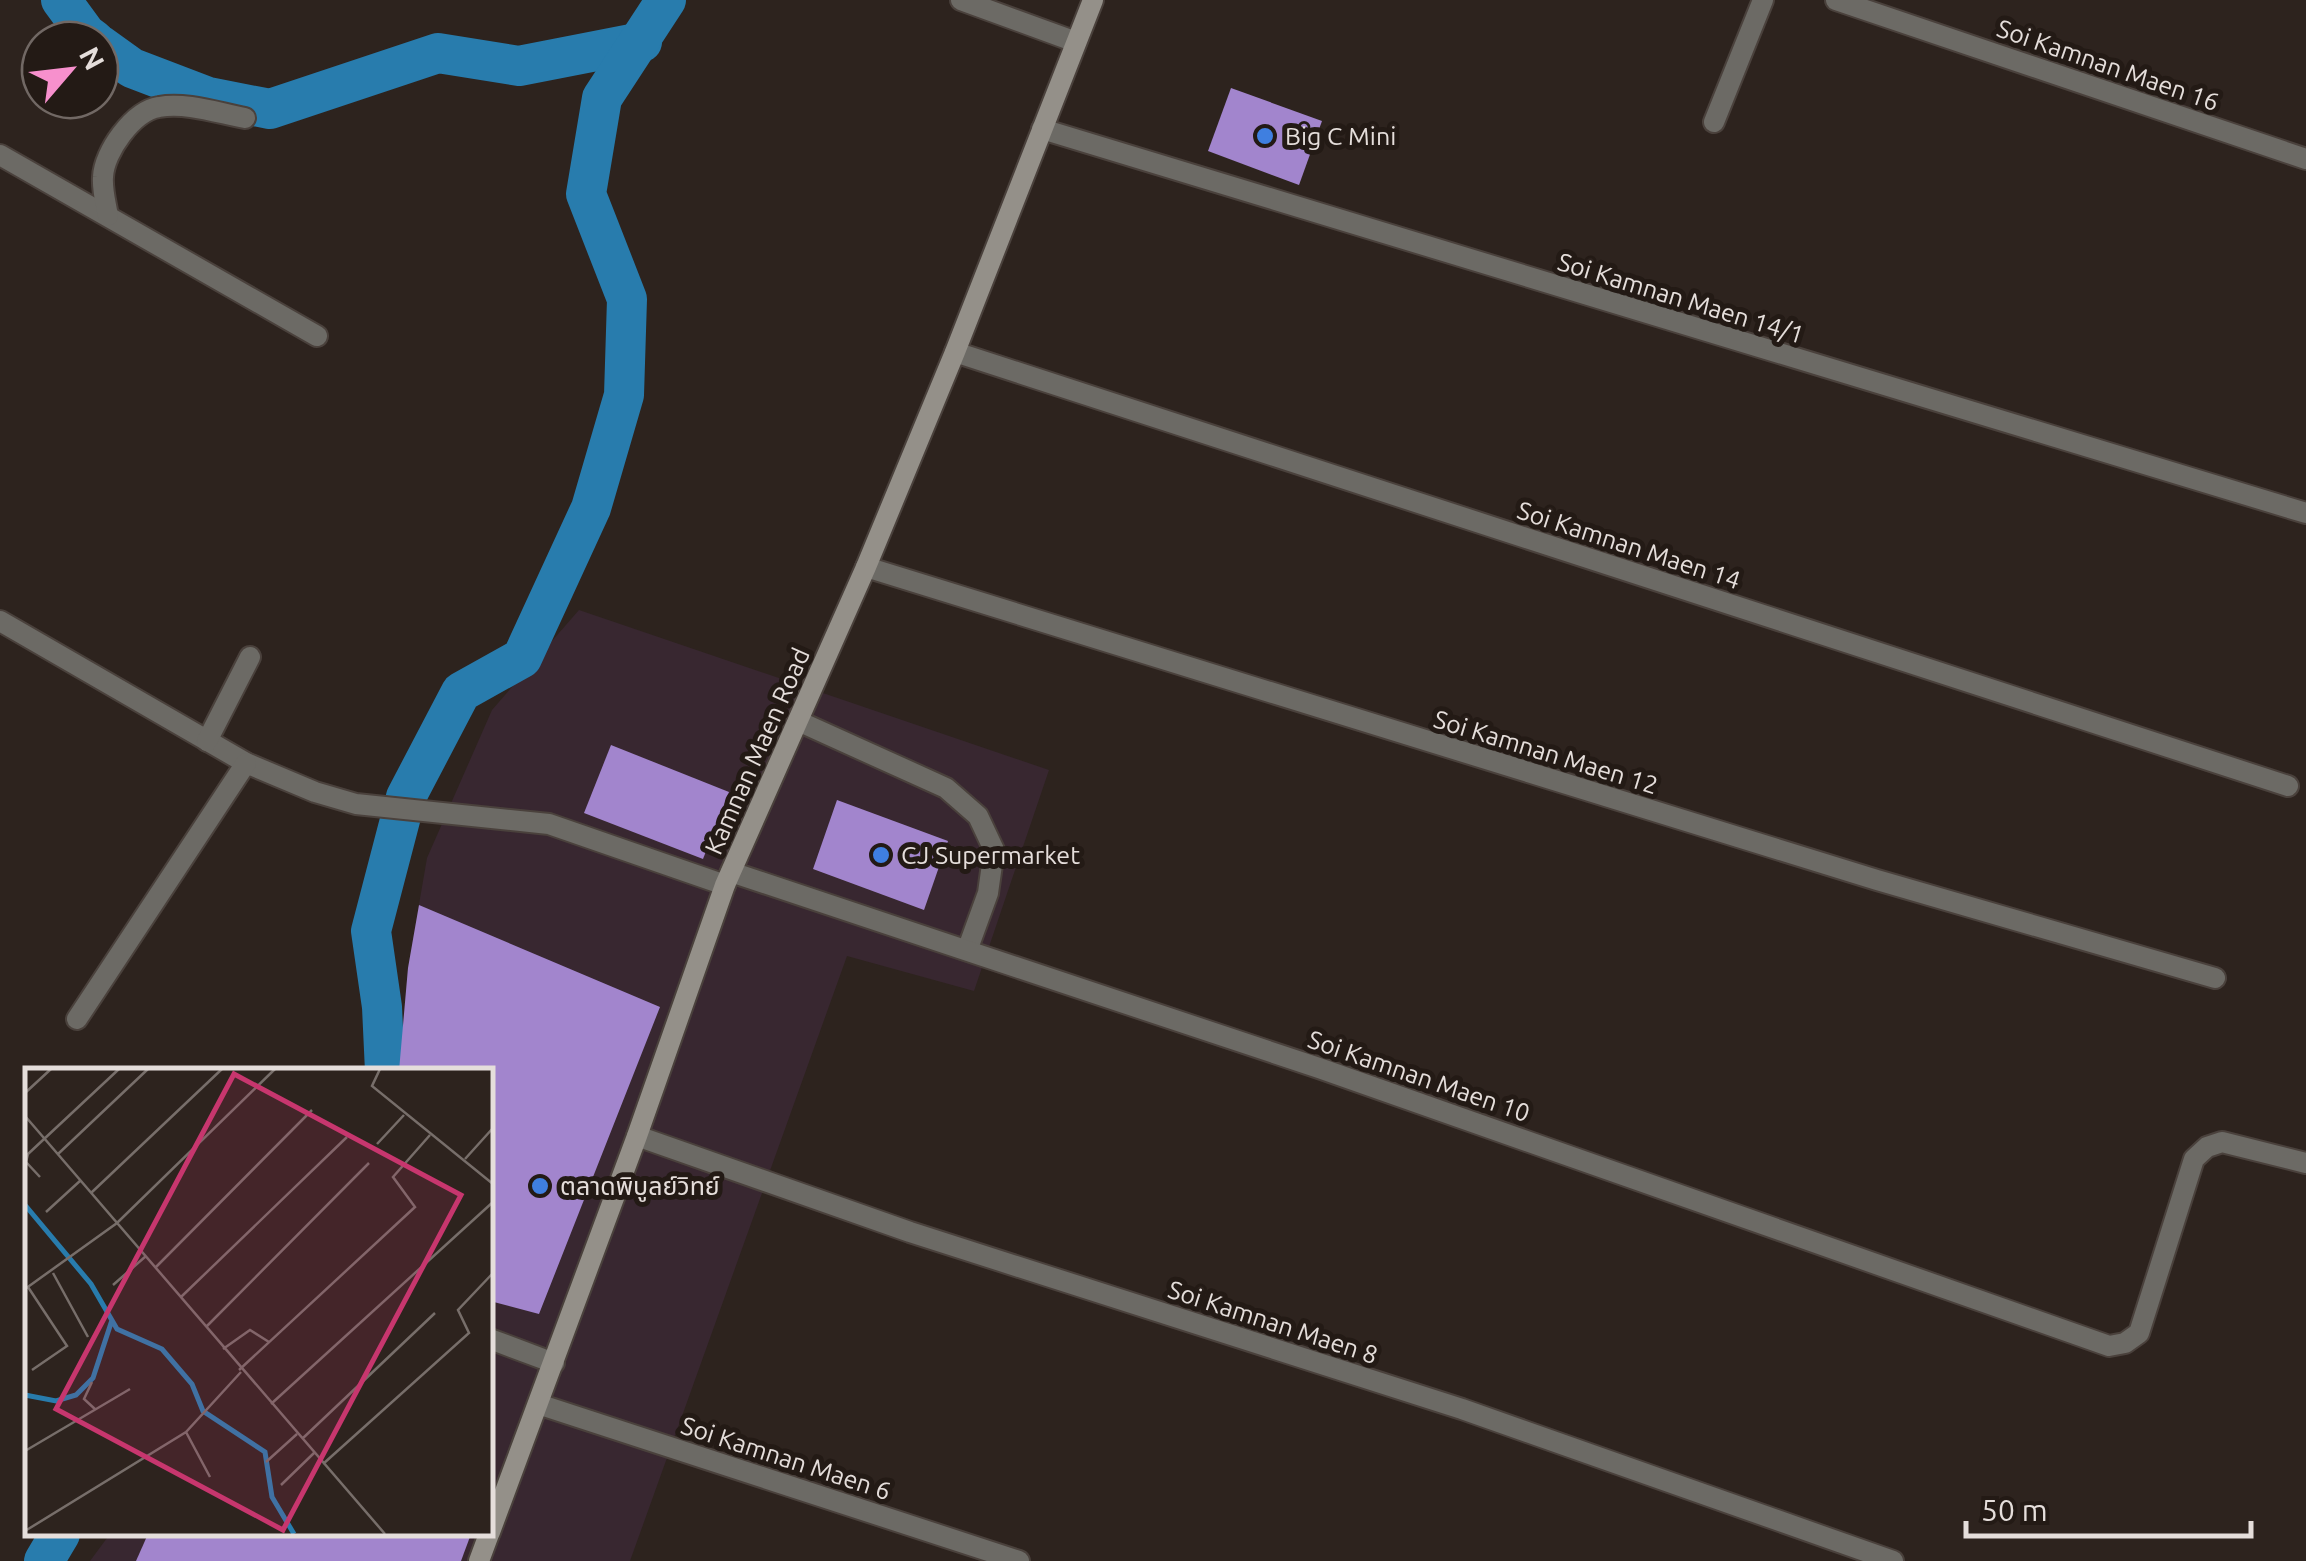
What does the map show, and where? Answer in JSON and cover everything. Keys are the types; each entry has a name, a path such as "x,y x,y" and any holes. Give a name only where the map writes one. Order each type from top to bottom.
{"street":[{"path":"961,0 1076,42"},
{"name":"Kamnan Maen Road","path":"494,1509 554,1363 728,878 866,567 1093,0"},
{"path":"1714,122 1763,0"},
{"name":"Soi Kamnan Maen 16","path":"1836,0 2306,159"},
{"path":"108,216 102,174 118,139 132,120 156,107 187,107 245,118"},
{"name":"Soi Kamnan Maen 14/1","path":"1042,129 2306,513"},
{"path":"0,154 317,336"},
{"name":"Soi Kamnan Maen 14","path":"955,352 2288,786"},
{"name":"Soi Kamnan Maen 12","path":"866,567 1858,874 2215,978"},
{"name":"Soi Kamnan Maen 10","path":"0,620 246,763 315,792 356,804 549,824 968,948 2108,1346 2125,1343 2140,1334 2194,1159 2207,1146 2222,1142 2306,1163"},
{"path":"207,740 250,657"},
{"path":"798,721 946,788 978,816 994,850 988,894 968,948"},
{"path":"77,1019 246,763"},
{"name":"Soi Kamnan Maen 8","path":"637,1136 910,1232 1462,1409 1892,1561"},
{"path":"492,1340 554,1363"},
{"name":"Soi Kamnan Maen 6","path":"538,1404 1019,1561"},
{"name":"Kamnan Maen Road","path":"479,1561 489,1536"}],"shaded area":[{"path":"579,610 1049,770 974,991 847,956 630,1561 90,1561 109,1536 492,1536 492,1068 399,1068 408,968 427,858 492,710"}],"building":[{"name":"Big C Mini","path":"1231,88 1322,121 1299,185 1208,151"},
{"path":"611,745 729,792 703,859 584,813"},
{"name":"CJ Supermarket","path":"837,800 948,841 924,910 813,869"},
{"name":"ตลาดพิบูลย์วิทย์","path":"419,905 660,1007 539,1314 492,1302 492,1068 399,1068 408,968"},
{"path":"147,1536 470,1536 461,1561 136,1561"}],"waterway":[{"path":"61,0 76,20"},
{"path":"385,1068 382,1007 371,931 406,797 461,692 522,658 591,508 624,395 627,299 586,194 602,98 666,0"},
{"path":"120,59 132,68 208,97 270,109 438,53 519,66 642,42"},
{"path":"44,1561 59,1536"}],"place":[{"name":"Big C Mini","path":"1265,136"},
{"name":"CJ Supermarket","path":"881,855"},
{"name":"ตลาดพิบูลย์วิทย์","path":"540,1186"}]}
